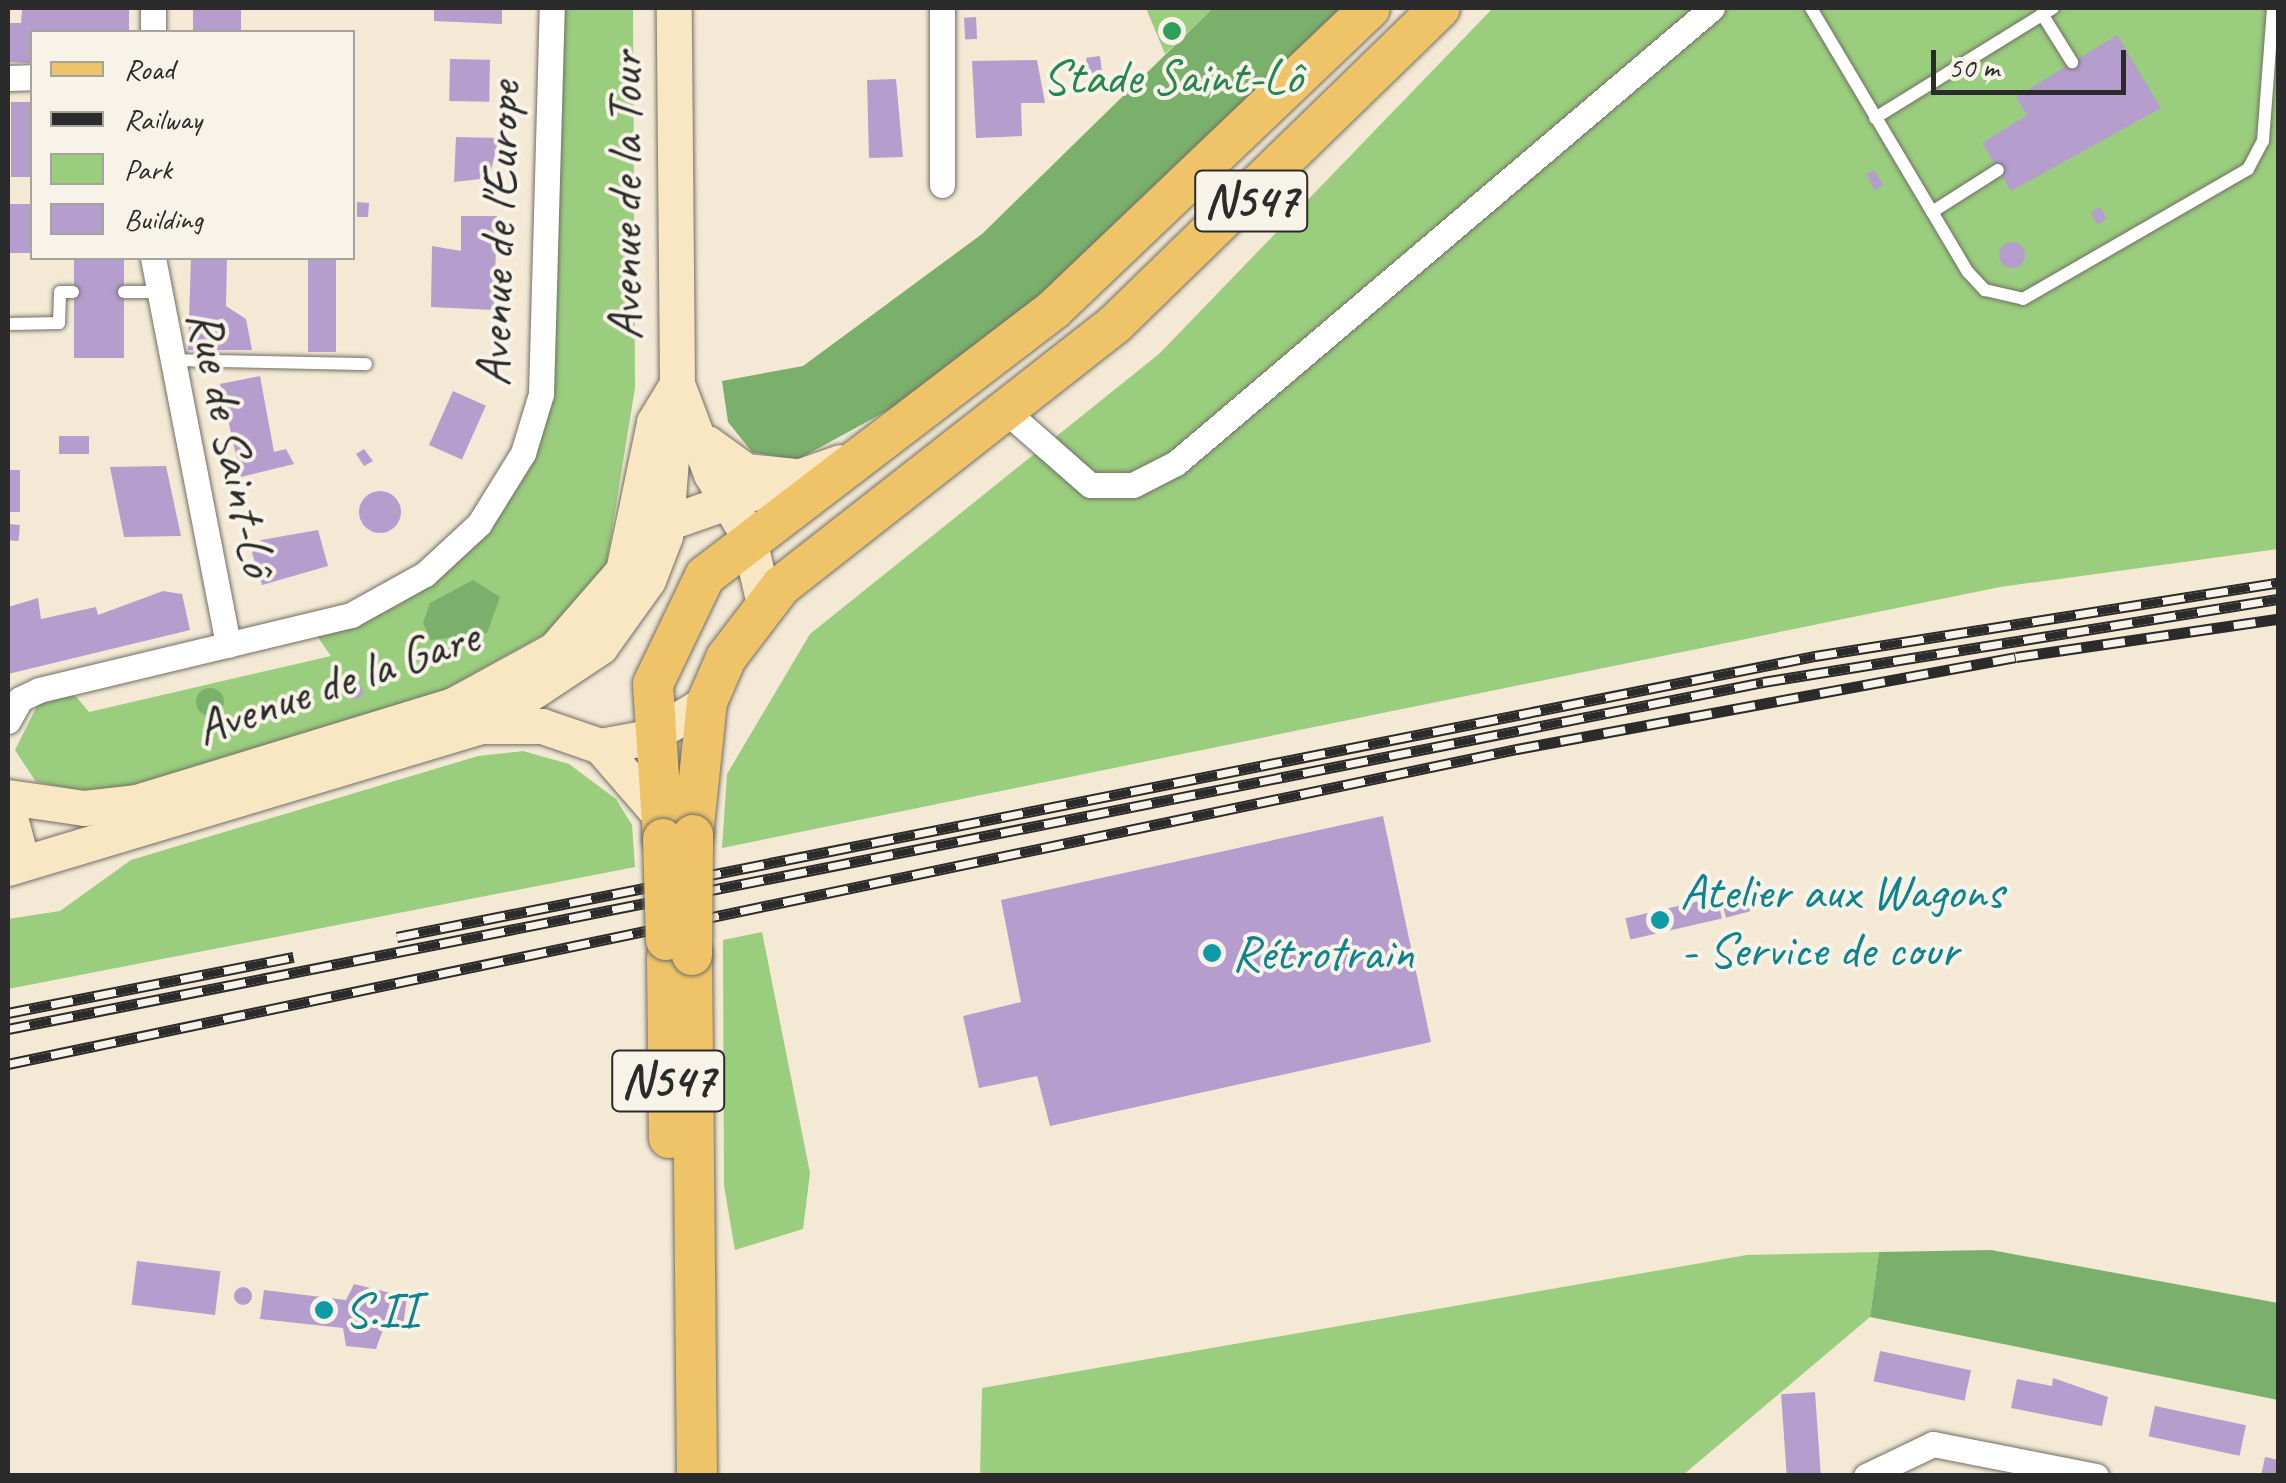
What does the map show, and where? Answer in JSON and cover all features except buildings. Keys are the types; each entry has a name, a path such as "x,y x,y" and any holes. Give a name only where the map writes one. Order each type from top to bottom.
{"main road":[{"name":"N547","path":"697,1476 685,1415 680,956 671,829 649,736 655,674 677,618 740,519 874,448 1103,267 1370,8"},
{"name":"N547","path":"671,829 707,702 764,604 1008,413 1220,230 1440,8"},
{"name":"N547","path":"672,1476 685,1415"}],"street":[{"name":"Avenue de l'Europe","path":"8,721 30,692 351,615 402,590 479,524 514,469 544,367 552,8"},
{"name":"Avenue de la Tour","path":"668,519 677,384 674,8"},
{"path":"942,8 942,185"},
{"path":"1008,413 1090,485 1132,485 1176,463 1712,8"},
{"name":"Rue de Saint-Lô","path":"153,260 167,360 228,646"},
{"name":"Avenue de la Tour","path":"677,384 707,443 711,474 740,519 764,604"},
{"name":"Avenue de la Tour","path":"636,536 654,422 677,384"},
{"path":"707,443 762,476 806,476"},
{"path":"636,536 668,519 740,519 806,476 874,448"},
{"name":"Avenue de la Gare","path":"8,867 481,726 564,677 633,606 668,519"},
{"name":"Avenue de la Gare","path":"8,797 112,807 454,705 571,636 606,598 636,536"},
{"path":"564,677 588,740 671,829"},
{"name":"Avenue de la Gare","path":"481,726 588,740 649,736 707,702"},
{"path":"8,810 18,847 8,867"},
{"path":"1866,1476 1934,1444 2096,1476"}],"lane":[{"path":"1810,8 1932,212 1985,290 2040,295 2236,179 2257,156 2273,117 2273,8"},
{"path":"1876,118 2048,11 2072,62"},
{"path":"1932,212 1998,170"},
{"path":"11,324 59,323 60,292 72,292"},
{"path":"124,292 155,292"},
{"path":"167,360 366,364"}],"green space":[{"path":"563,8 633,8 635,388 606,567 552,630 435,695 139,786 94,793 36,782 15,750 38,704 73,693 89,712 331,656 317,636 424,589 505,509 553,389"},
{"name":"Stade Saint-Lô","path":"1146,8 1213,8 1165,54"},
{"path":"1213,8 1343,8 1057,283 914,396 797,460 752,452 728,422 722,381 803,366 982,234"},
{"path":"1493,8 2278,8 2278,549 2000,587 722,848 727,774 810,634 1159,354"},
{"path":"473,580 500,597 487,633 431,640 423,623 430,603"},
{"path":"210,688 220,692 224,702 220,712 210,716 200,712 196,702 200,692"},
{"path":"523,751 569,764 616,799 632,825 635,867 8,989 8,919 60,911 131,860 478,756"},
{"path":"762,932 810,1173 803,1229 735,1250 724,1186 723,940"},
{"path":"1991,1250 2278,1303 2278,1400 1870,1317 1879,1252"},
{"path":"1879,1252 1870,1317 1683,1475 980,1476 982,1388 1747,1255"}],"railway":[{"path":"397,937 1815,656 2278,583"},
{"path":"8,1029 1763,682 2278,599"},
{"path":"8,1064 1517,749 2016,657 2278,619"},
{"path":"8,1013 294,957"}],"place":[{"name":"Stade Saint-Lô","path":"1172,31"},
{"name":"Atelier aux Wagons - Service de cour","path":"1660,920"},
{"name":"Rétrotrain","path":"1212,953"},
{"name":"S.II","path":"324,1310"}]}
